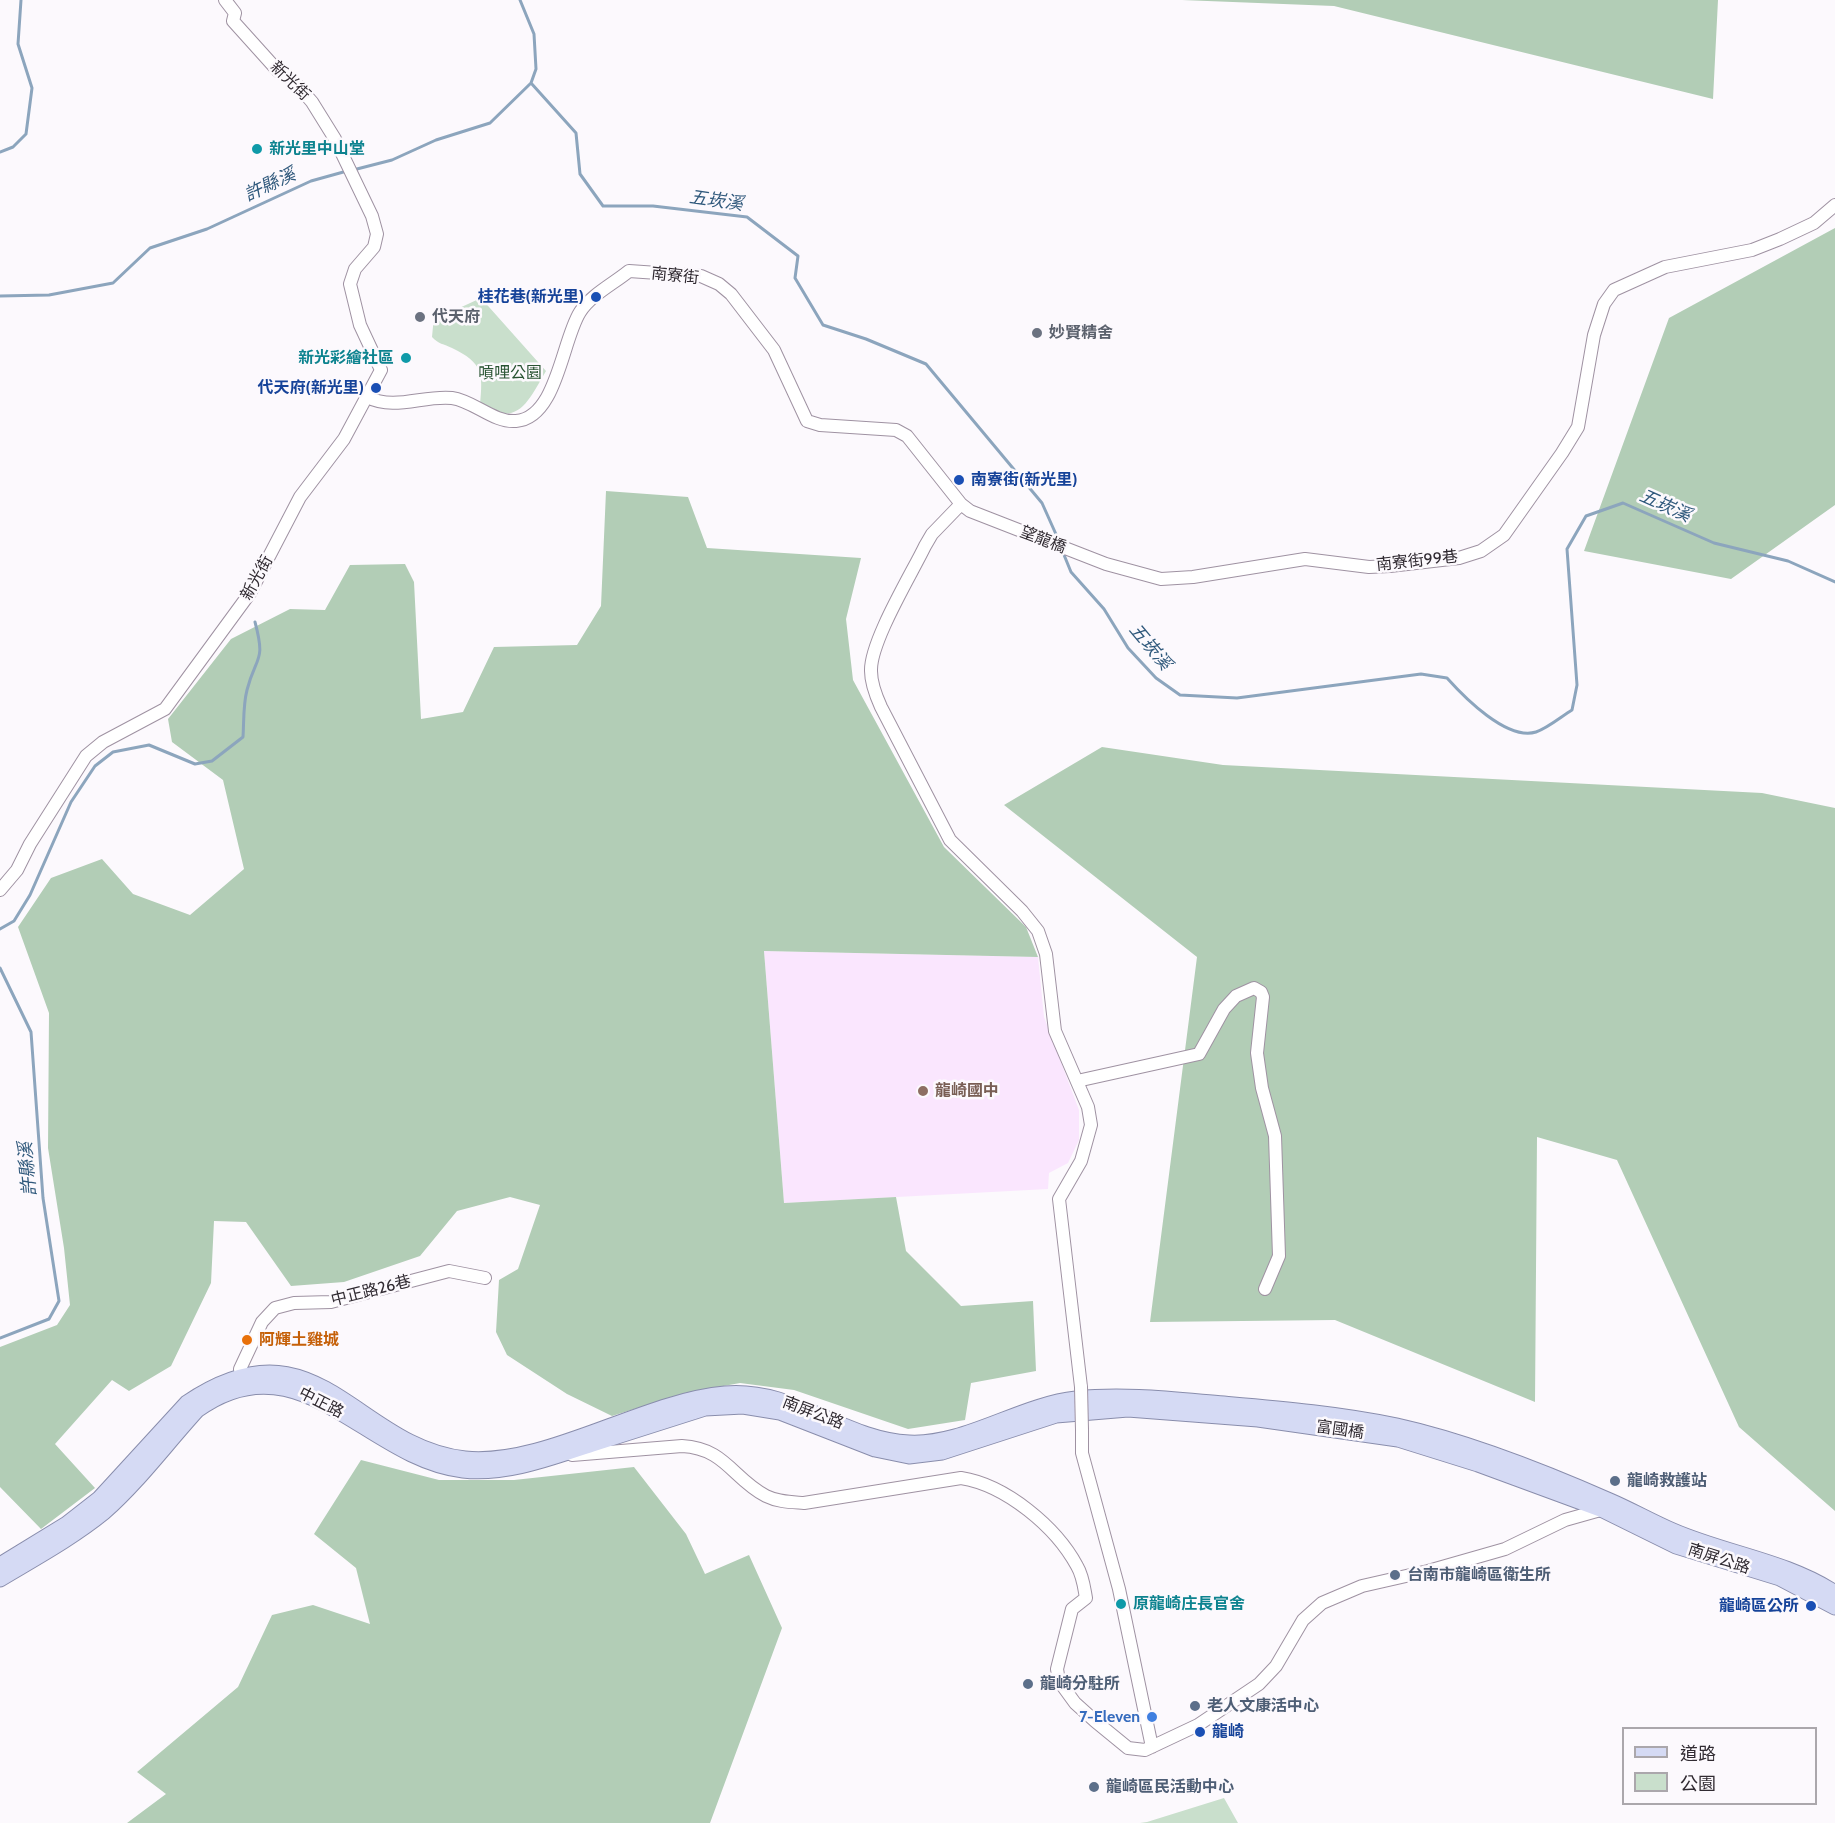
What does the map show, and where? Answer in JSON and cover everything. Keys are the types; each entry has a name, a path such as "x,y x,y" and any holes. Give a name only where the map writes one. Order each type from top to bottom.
{"main road":[{"name":"中正路","path":"0,1580 74,1534 103,1512 126,1490 197,1410 242,1383 278,1374 307,1380 338,1395 401,1436 447,1455 482,1459 520,1453"},
{"name":"中正路","path":"0,1565 67,1524 99,1499 117,1483 188,1403 221,1383 242,1383 300,1391 324,1401 410,1455 448,1467 487,1470 555,1456"},
{"name":"南屏公路","path":"520,1453 686,1401 732,1393 785,1401 878,1437 910,1443 940,1440 1054,1403 1105,1404"},
{"name":"南屏公路","path":"555,1456 705,1408 743,1406 780,1412 875,1449 909,1456 942,1452 1056,1415 1105,1404"},
{"name":"富國橋","path":"1105,1404 1258,1419 1398,1439 1568,1491 1607,1506"},
{"name":"南屏公路","path":"1607,1506 1675,1532 1783,1567 1835,1593"},
{"name":"南屏公路","path":"1607,1506 1676,1546 1780,1578 1835,1607"}],"street":[{"name":"新光街","path":"0,890 17,870 30,844 86,756 103,742 155,716 168,704 250,594 300,497 344,440 381,370 360,325 350,284 355,269 374,247 377,234 372,216 339,147 312,102 292,79 278,71 233,21 235,13 225,0"},
{"name":"南寮街99巷","path":"1106,564 1147,577 1176,579 1305,560 1370,567 1390,566 1459,558 1481,551 1504,535 1562,453 1578,426 1594,335 1608,296 1622,284 1665,267 1752,250 1815,223 1835,205"},
{"name":"南寮街","path":"367,397 381,404 405,403 430,398 454,398 502,419 515,421 525,419 545,404 575,320 588,302 629,271 701,276 719,284 731,294 774,350 807,421 820,425 896,430 907,436 961,504"},
{"name":"望龍橋","path":"961,504 979,516 1106,564"},
{"path":"961,504 932,534 925,546 876,646 871,670 874,689 950,840 1008,896 1038,931 1047,960 1055,1030 1088,1107 1091,1125 1081,1161 1059,1199 1081,1387 1082,1453 1119,1589 1152,1748"},
{"path":"1077,1081 1199,1054 1224,1009 1236,996 1254,988 1261,992 1263,997 1257,1053 1262,1088 1275,1136 1279,1256 1265,1289"},
{"name":"中正路26巷","path":"242,1383 240,1369 261,1322 275,1308 294,1303 331,1302 449,1271 485,1278"},
{"path":"520,1453 555,1456 682,1446 697,1447 722,1459 765,1496 795,1503 961,1478 982,1484 1005,1495 1042,1520 1077,1566 1083,1581 1086,1598 1072,1609 1057,1669 1063,1688 1089,1717 1128,1748 1139,1751 1152,1748 1198,1725 1259,1684 1276,1666 1303,1620 1322,1603 1362,1586 1428,1571 1505,1549 1565,1520 1607,1506"}],"shaded area":[{"name":"龍崎國中","path":"764,951 1038,957 1044,1017 1079,1110 1079,1140 1068,1163 1049,1173 1048,1189 784,1203"}],"green space":[{"path":"1182,0 1718,0 1713,99 1334,6"},
{"path":"1835,228 1835,505 1731,579 1584,551 1669,318"},
{"name":"嗊哩公園","path":"481,298 546,371 527,401 513,412 504,414 480,405 481,377 475,364 462,353 439,343 432,337 434,316 455,310"},
{"path":"606,491 688,497 707,548 861,558 846,619 853,680 944,847 1026,927 1038,957 764,951 784,1203 896,1197 906,1251 961,1306 1033,1301 1036,1371 971,1383 965,1420 908,1429 794,1390 740,1383 685,1393 612,1416 567,1394 507,1355 496,1332 499,1280 518,1269 540,1205 510,1197 457,1211 420,1256 344,1282 291,1286 246,1222 214,1221 211,1283 171,1366 129,1391 112,1380 55,1444 95,1488 41,1529 0,1487 0,1347 57,1325 70,1305 64,1248 48,1148 49,1013 18,927 51,878 102,859 133,894 190,915 244,869 223,780 172,742 168,719 231,639 290,609 325,610 350,565 405,564 414,582 421,719 463,712 494,647 577,645 601,606"},
{"path":"1102,747 1223,765 1762,793 1835,808 1835,1511 1739,1427 1617,1160 1537,1137 1535,1402 1335,1320 1150,1322 1197,957 1004,805"},
{"path":"361,1460 439,1480 514,1480 634,1467 686,1534 705,1574 749,1555 782,1628 710,1823 127,1823 166,1794 137,1772 238,1687 272,1615 313,1605 370,1624 356,1568 314,1534"},
{"path":"1224,1798 1238,1823 1140,1823 1147,1822"}],"waterway":[{"path":"0,152 13,147 26,134 32,88 18,44 21,0"},
{"name":"許縣溪","path":"353,170 392,160 436,140 490,123 531,83 536,69 534,34 520,0"},
{"name":"五崁溪","path":"531,83 576,133 580,174 603,206 653,206 747,217 798,256 795,278 823,325 866,339 926,364 1042,503 1059,541"},
{"name":"許縣溪","path":"0,296 49,295 113,283 150,248 207,229 311,181 347,171"},
{"name":"五崁溪","path":"1062,550 1071,572 1104,609 1128,648 1156,678 1180,695 1237,698 1421,674 1447,678 1487,716 1512,730 1525,733 1541,730 1572,710 1577,685 1567,549 1586,516 1623,503 1714,543 1788,561 1835,582"},
{"path":"0,929 14,921 30,895 71,802 95,766 113,752 149,745 195,764 212,761 243,737 246,696 260,652 255,622"},
{"name":"許縣溪","path":"0,968 31,1032 43,1198 59,1301 49,1319 0,1338"}],"place":[{"name":"新光里中山堂","path":"257,149"},
{"name":"桂花巷(新光里)","path":"596,297"},
{"name":"代天府","path":"420,317"},
{"name":"妙賢精舍","path":"1037,333"},
{"name":"新光彩繪社區","path":"406,358"},
{"name":"代天府(新光里)","path":"376,388"},
{"name":"南寮街(新光里)","path":"959,480"},
{"name":"龍崎國中","path":"923,1091"},
{"name":"阿輝土雞城","path":"247,1340"},
{"name":"龍崎救護站","path":"1615,1481"},
{"name":"台南市龍崎區衛生所","path":"1395,1575"},
{"name":"原龍崎庄長官舍","path":"1121,1604"},
{"name":"龍崎區公所","path":"1811,1606"},
{"name":"龍崎分駐所","path":"1028,1684"},
{"name":"老人文康活中心","path":"1195,1706"},
{"name":"7-Eleven","path":"1152,1717"},
{"name":"龍崎","path":"1200,1732"},
{"name":"龍崎區民活動中心","path":"1094,1787"}]}
